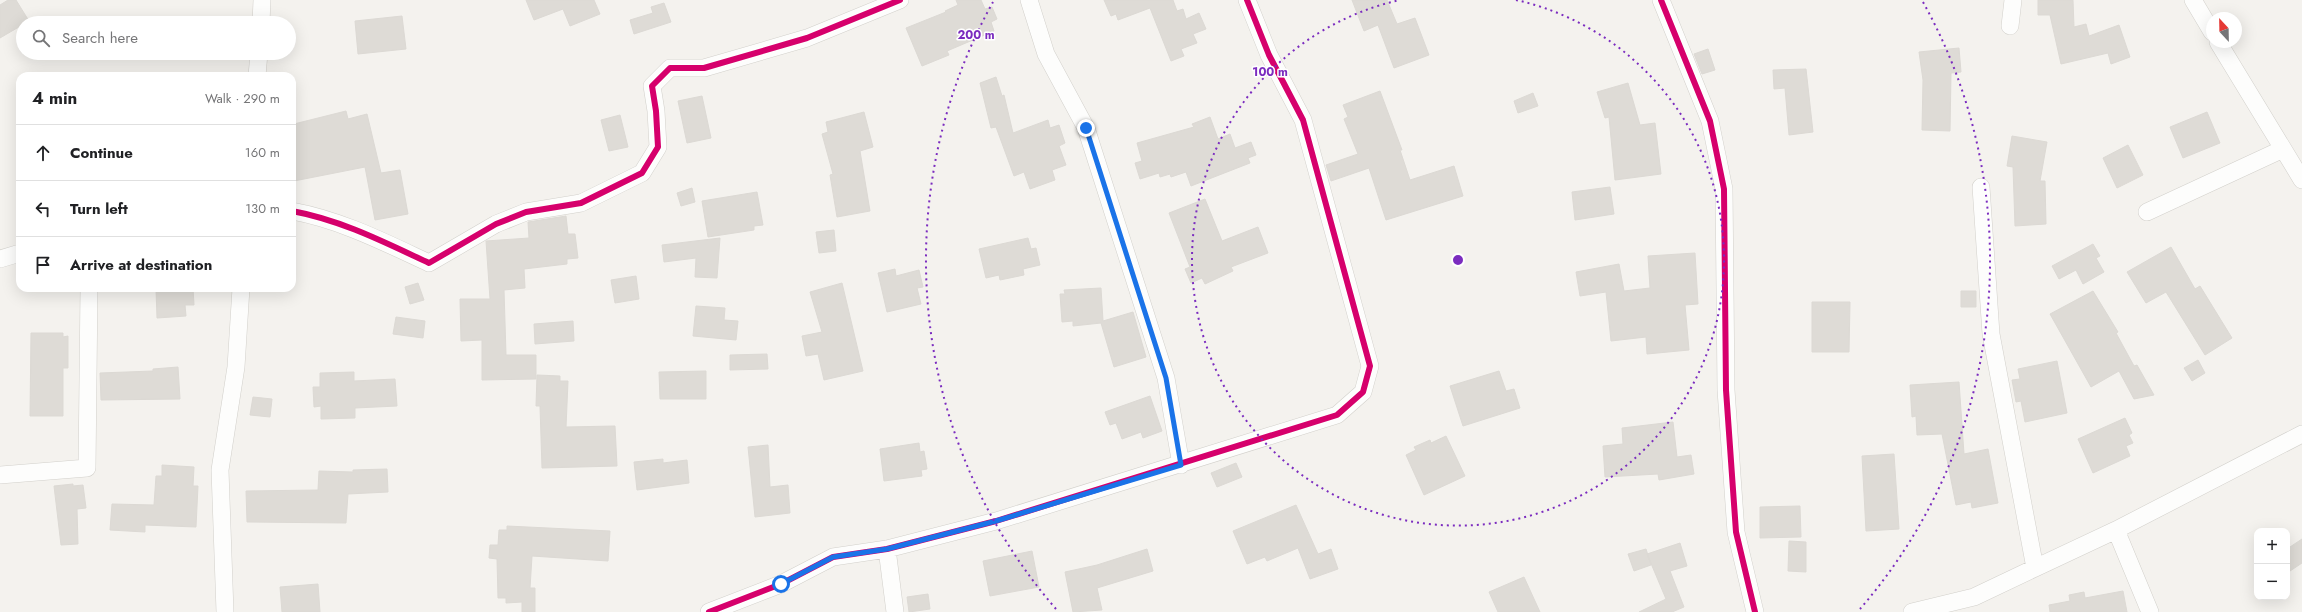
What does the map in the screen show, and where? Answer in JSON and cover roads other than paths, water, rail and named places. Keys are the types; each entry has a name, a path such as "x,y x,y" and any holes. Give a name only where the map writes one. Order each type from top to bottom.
{"street":[{"path":"261,16 262,0"},
{"path":"296,213 319,216 352,227 430,263 496,224 526,212 581,203 642,173 658,147 656,111 652,86 670,68 704,68 807,38 900,0"},
{"path":"1030,0 1046,54 1086,128 1166,378 1181,465"},
{"path":"709,612 781,584 833,557 887,549 996,521 1337,416 1363,392 1370,366 1303,120 1269,55 1247,0"},
{"path":"1662,0 1710,121 1724,189 1728,414 1736,532 1755,612"},
{"path":"2010,26 2013,0"},
{"path":"2193,0 2206,22"},
{"path":"2222,48 2302,180"},
{"path":"257,72 258,60"},
{"path":"2147,212 2283,149"},
{"path":"1981,187 1991,334 2035,568"},
{"path":"0,259 16,254"},
{"path":"0,475 87,468 89,292"},
{"path":"225,612 220,470 236,367 242,292"},
{"path":"1912,612 1975,604 2035,568 2116,530 2302,434"},
{"path":"2116,530 2150,612"},
{"path":"887,549 895,612"}]}
